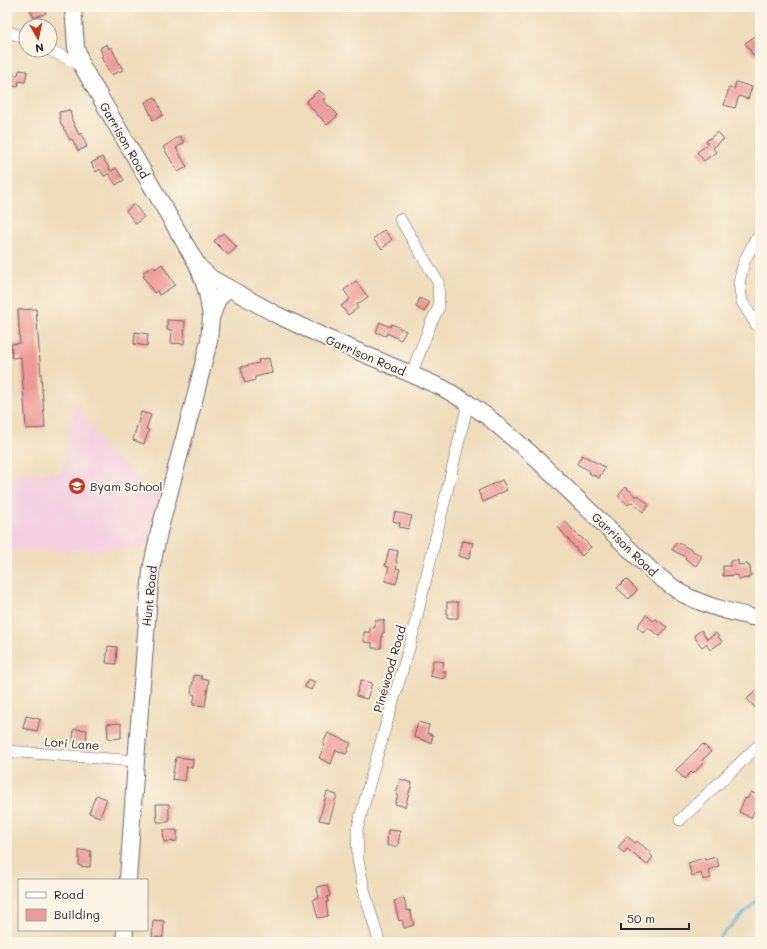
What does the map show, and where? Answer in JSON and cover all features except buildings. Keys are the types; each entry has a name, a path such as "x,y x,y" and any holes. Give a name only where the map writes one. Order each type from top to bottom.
{"street":[{"name":"Garrison Road","path":"73,7 76,47 82,66 198,266 211,278 256,304 298,325 443,388 468,403 488,417 528,451 652,571 668,584 703,603 723,610 760,619"},
{"path":"7,31 18,36"},
{"path":"58,54 82,66"},
{"path":"400,219 438,282 439,307 431,322 411,375"},
{"path":"760,236 755,240 744,262 739,283 742,302 756,324 760,327"},
{"name":"Hunt Road","path":"198,266 206,292 211,318"},
{"name":"Hunt Road","path":"128,879 151,570 159,532 209,341 211,318 218,298 228,288"},
{"name":"Pinewood Road","path":"379,942 359,867 357,830 375,763 410,646 468,403"},
{"path":"680,820 760,744"},
{"name":"Lori Lane","path":"7,751 136,761"},
{"path":"124,942 125,931"}],"shaded area":[{"name":"Byam School","path":"75,401 105,449 160,497 147,548 7,552 7,475 61,473"}],"waterway":[{"path":"715,942 760,897"}],"place":[{"name":"Byam School","path":"77,486"}]}
